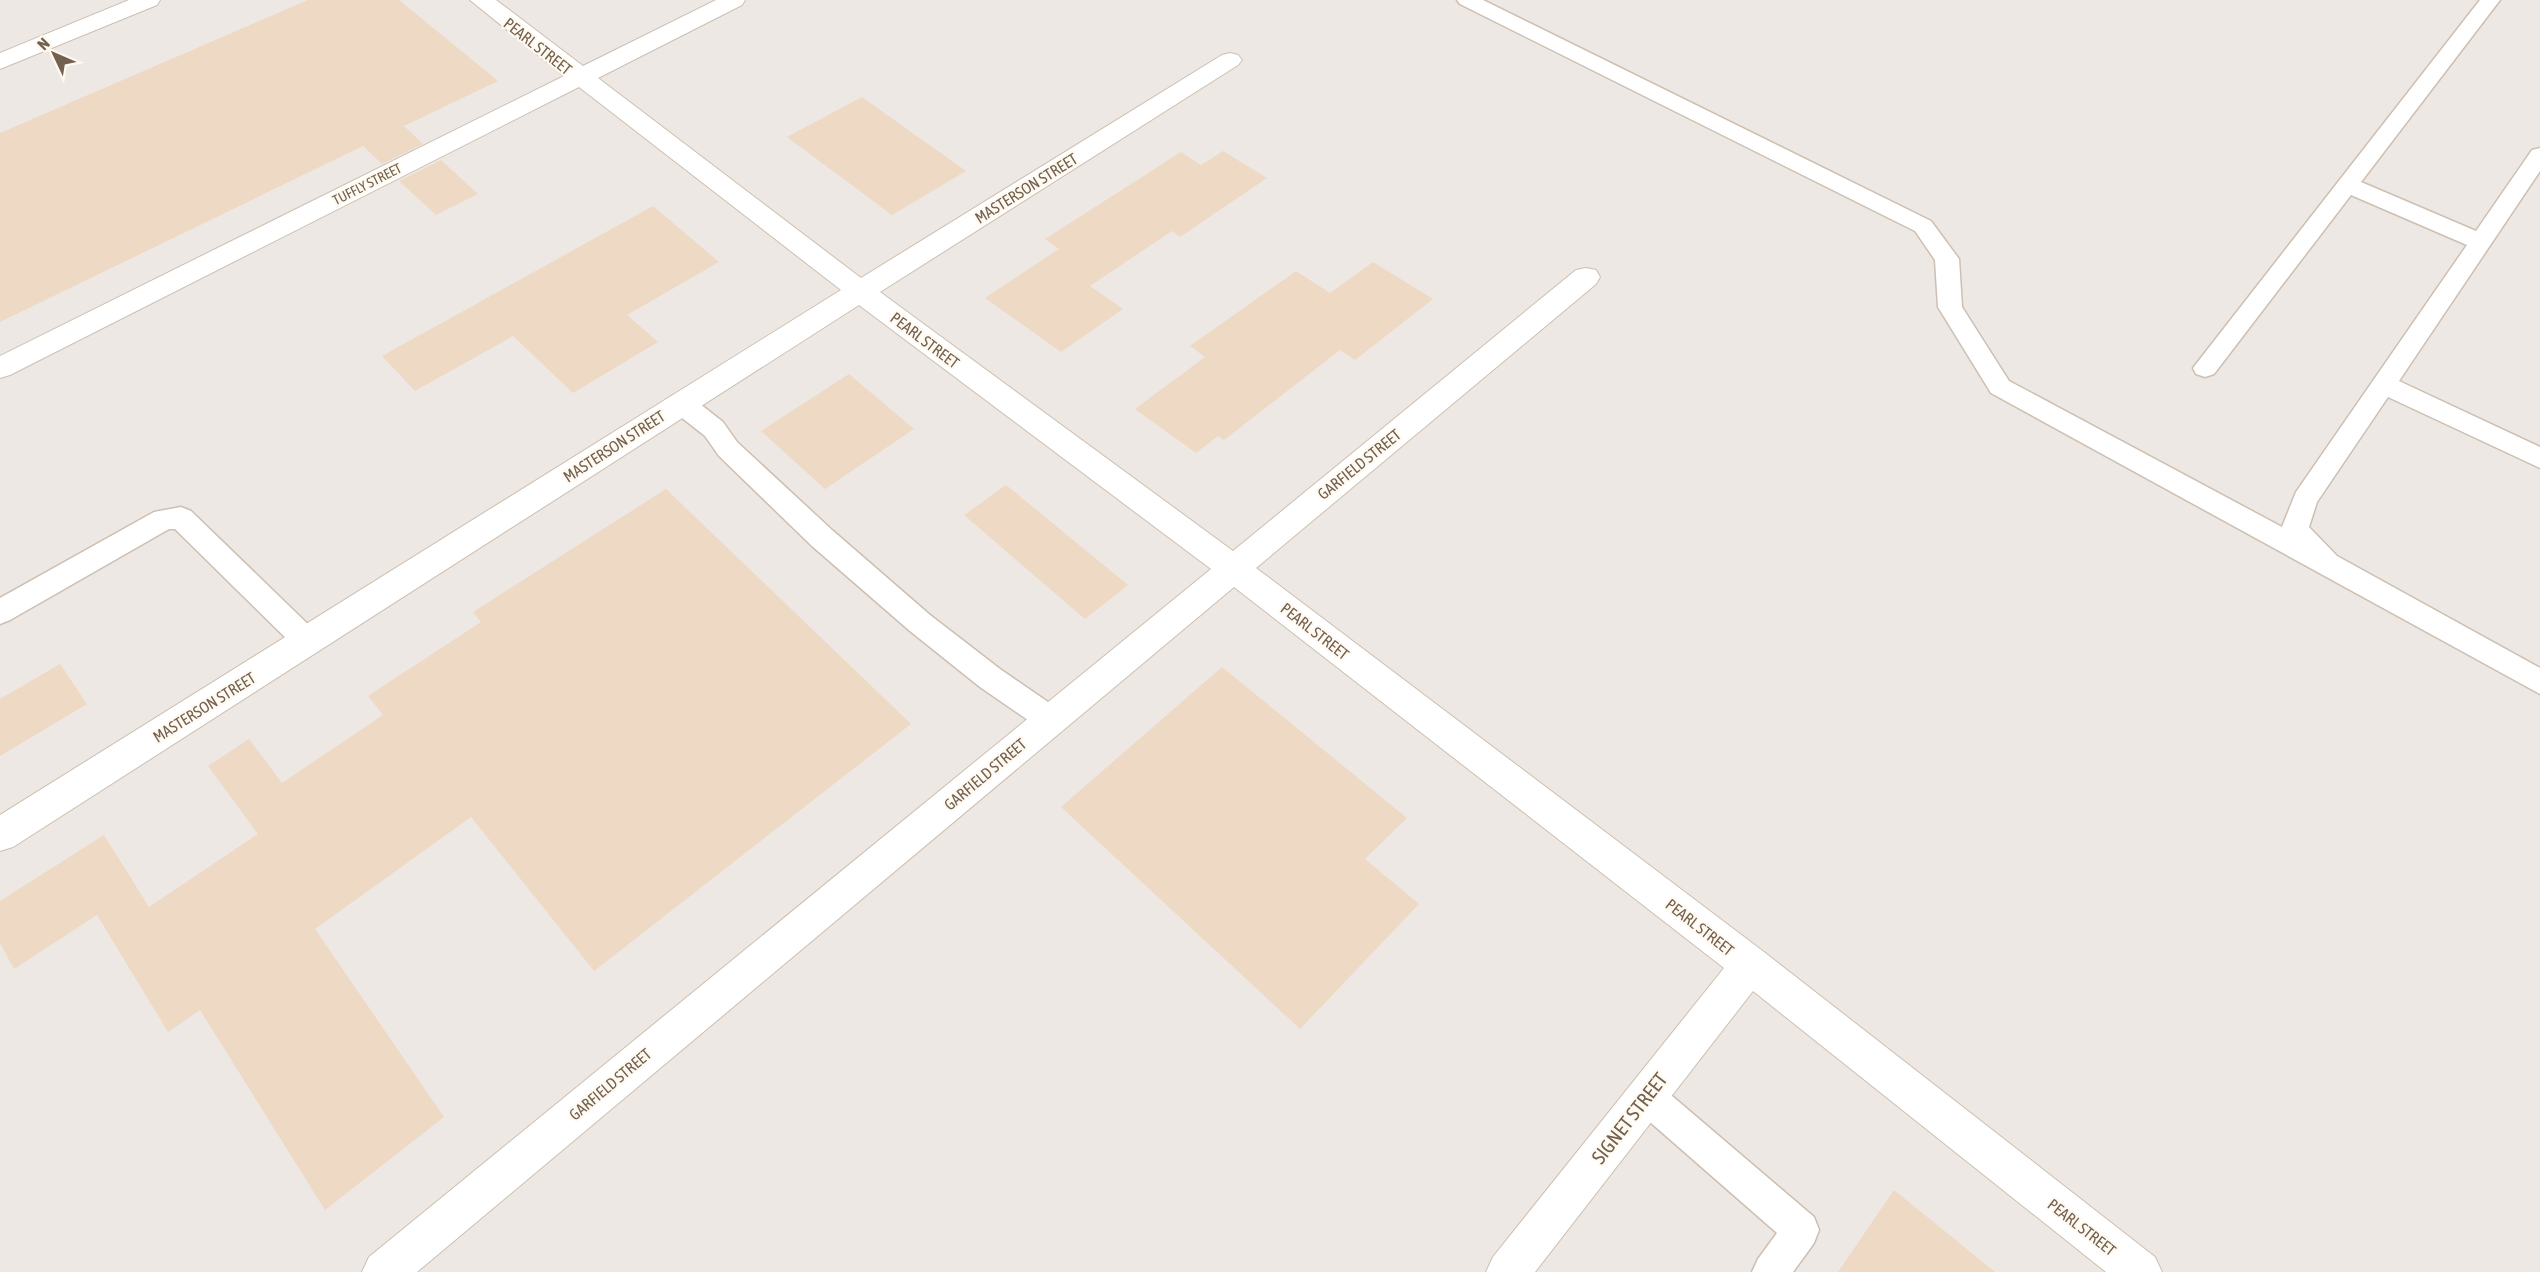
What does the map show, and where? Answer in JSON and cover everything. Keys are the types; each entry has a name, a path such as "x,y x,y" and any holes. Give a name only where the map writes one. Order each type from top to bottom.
{"street":[{"path":"0,62 149,0"},
{"name":"PEARL STREET","path":"481,0 861,292 1233,568 1750,964 2140,1272"},
{"name":"TUFFLY STREET","path":"0,368 734,0"},
{"name":"MASTERSON STREET","path":"0,835 308,642 681,403 1230,60"},
{"name":"GARFIELD STREET","path":"384,1272 1586,277"},
{"name":"SIGNET STREET","path":"1508,1272 1750,964"}],"lane":[{"path":"1467,0 1923,226 1947,259 1950,307 2000,387 2540,682"},
{"path":"2205,368 2490,0"},
{"path":"2327,564 2295,530 2305,499 2540,155"},
{"path":"2346,184 2481,242"},
{"path":"2384,384 2540,458"},
{"path":"681,403 714,429 728,449 822,538 920,623 990,678 1050,720"},
{"path":"0,612 164,519 181,518 308,642"},
{"path":"1646,1096 1801,1230 1771,1272"}],"shaded area":[{"path":"0,0 2540,0 2540,1272 0,1272"}],"building":[{"path":"308,0 399,0 498,81 404,126 423,144 382,164 363,146 0,322 0,133"},
{"path":"862,97 966,171 892,215 787,137"},
{"path":"1223,151 1267,178 1180,237 1172,231 1090,286 1123,309 1061,352 985,298 1059,249 1045,239 1181,152 1201,165"},
{"path":"441,160 478,194 436,215 399,181"},
{"path":"653,206 719,262 627,315 658,342 573,393 513,336 415,391 382,356"},
{"path":"1373,262 1433,299 1355,360 1340,350 1224,440 1218,436 1196,453 1135,409 1205,357 1190,346 1296,271 1330,293"},
{"path":"849,374 914,429 825,489 761,431"},
{"path":"1006,485 1128,585 1085,619 964,515"},
{"path":"666,489 911,724 594,971 471,817 315,929 444,1117 325,1210 200,1010 168,1032 97,915 14,969 0,943 0,901 104,835 149,907 258,834 208,766 249,739 282,783 383,715 368,696 481,622 473,612"},
{"path":"60,664 87,704 0,756 0,699"},
{"path":"1222,667 1407,818 1365,859 1419,904 1300,1029 1061,807"},
{"path":"1894,1190 1995,1272 1838,1272"}]}
